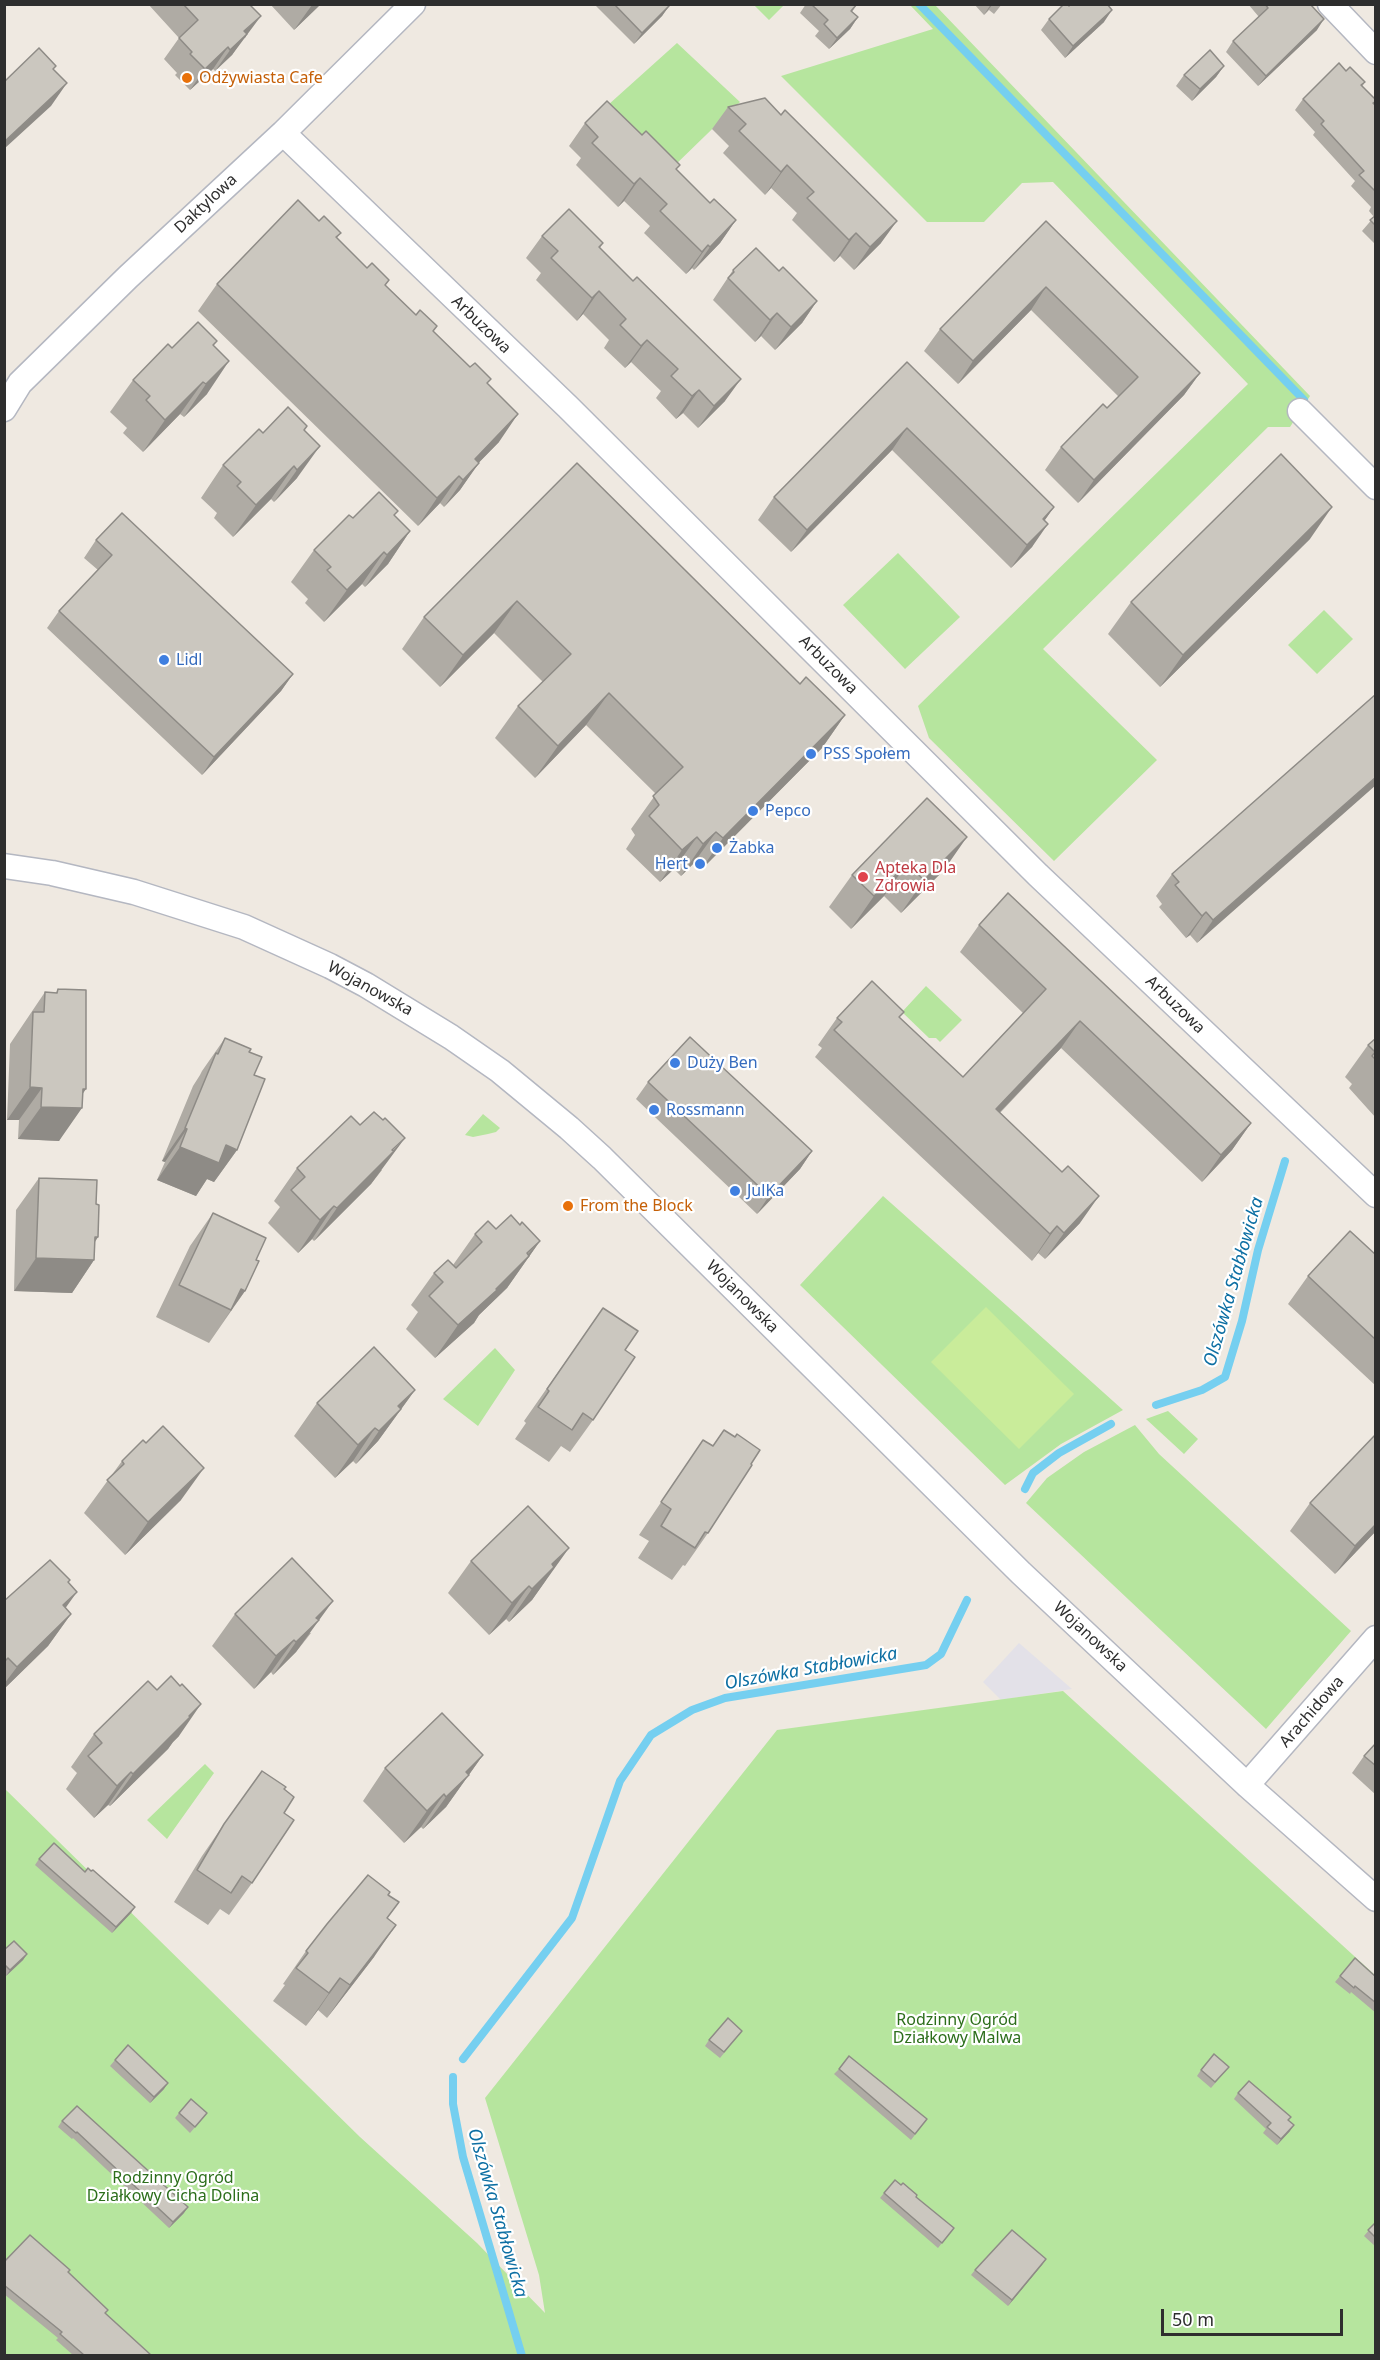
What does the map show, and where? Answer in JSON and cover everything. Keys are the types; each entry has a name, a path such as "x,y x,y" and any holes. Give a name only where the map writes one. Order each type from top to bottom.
{"street":[{"name":"Daktylowa","path":"4,409 20,383 136,270 283,133 413,4"},
{"path":"1330,4 1376,52"},
{"name":"Arbuzowa","path":"283,133 568,407 1038,875 1376,1194"},
{"path":"1300,411 1376,487"},
{"name":"Wojanowska","path":"4,866 52,873 134,892 244,927 366,985 451,1037 500,1071 602,1158 1013,1565 1247,1785 1376,1899"},
{"name":"Arachidowa","path":"1247,1785 1376,1638"}],"shaded area":[{"path":"1019,1643 1072,1689 1001,1700 983,1682"}],"green space":[{"path":"754,5 784,5 769,20"},
{"path":"910,5 935,5 1310,396 1290,427 1268,427 1043,649 1157,760 1054,861 929,738 918,706 1248,384 1053,182 1022,183 984,222 927,222 781,76 933,29"},
{"path":"677,43 740,102 671,169 608,105"},
{"path":"898,553 960,617 905,669 843,605"},
{"path":"1324,610 1353,639 1317,674 1288,645"},
{"path":"926,986 962,1020 940,1042 936,1038 929,1038 902,1012"},
{"path":"483,1114 500,1128 496,1132 473,1137 465,1135"},
{"path":"883,1196 1123,1410 1061,1444 1005,1485 800,1285"},
{"path":"986,1307 1074,1394 1019,1449 931,1362"},
{"path":"495,1348 515,1370 478,1426 443,1399"},
{"path":"1168,1411 1198,1439 1184,1454 1146,1419"},
{"path":"1135,1425 1159,1454 1351,1631 1266,1729 1026,1503 1047,1478 1084,1452"},
{"name":"Rodzinny Ogród Działkowy Malwa","path":"1063,1691 1375,1975 1375,2355 5,2355 4,1788 360,2137 477,2243 545,2313 539,2275 485,2098 777,1730"},
{"path":"205,1764 214,1773 167,1839 147,1820"}],"building":[{"path":"183,4 249,4 261,16 244,31 247,34 230,50 228,47 205,69 190,54 192,52 179,38 198,20"},
{"path":"614,4 670,4 670,5 642,33"},
{"path":"811,4 857,4 851,11 858,17 837,38 824,24 828,20"},
{"path":"1064,4 1069,6 1071,4 1107,4 1112,10 1073,46 1049,19"},
{"path":"1265,4 1310,4 1324,19 1266,76 1233,41 1268,8"},
{"path":"39,48 56,66 53,69 67,83 4,142 4,82"},
{"path":"1210,50 1224,66 1200,89 1184,75"},
{"path":"1339,63 1346,71 1350,67 1365,82 1361,85 1376,100 1373,103 1376,106 1376,192 1359,175 1364,171 1321,124 1324,121 1303,99"},
{"path":"765,98 781,115 785,110 897,221 870,247 856,233 849,240 807,198 814,192 787,165 781,172 739,131 746,124 728,107"},
{"path":"607,101 642,135 646,131 680,165 676,169 710,203 714,199 736,220 710,247 708,245 702,252 660,211 667,204 640,178 634,184 592,143 598,137 585,123"},
{"path":"298,200 319,221 324,216 341,233 336,237 367,268 372,263 389,280 385,285 416,315 420,310 437,326 433,331 470,367 475,363 491,379 487,383 518,414 475,459 479,463 463,480 459,476 437,498 217,284"},
{"path":"569,209 603,243 599,247 633,281 637,277 741,379 714,406 699,390 692,396 671,376 678,369 647,340 641,346 620,325 626,319 599,291 592,298 551,258 558,251 542,236"},
{"path":"1376,215 1376,226 1370,220"},
{"path":"1046,221 1200,373 1094,480 1061,447 1103,404 1107,408 1138,377 1046,287 973,361 940,329"},
{"path":"756,248 779,271 783,267 817,301 791,327 777,313 770,320 728,278 734,272 733,270"},
{"path":"198,322 217,341 213,345 229,361 206,384 203,382 165,420 146,400 150,396 133,380 168,344 172,348"},
{"path":"907,362 1054,507 1043,519 1048,524 1027,545 907,428 807,530 774,497"},
{"path":"288,407 307,426 304,430 320,446 297,470 294,466 256,505 237,486 241,482 223,465 259,429 263,433"},
{"path":"1281,454 1332,507 1183,655 1131,602"},
{"path":"577,463 800,684 806,677 845,715 723,838 716,832 703,844 697,837 682,850 649,816 659,805 653,796 683,767 609,693 558,746 518,706 571,654 517,601 463,655 424,617"},
{"path":"379,492 398,511 394,515 410,531 387,555 384,552 347,590 327,570 331,567 314,550 349,515 353,518"},
{"name":"Lidl","path":"122,513 293,674 214,757 59,611 112,555 96,540"},
{"path":"1376,694 1376,777 1213,920 1206,912 1202,916 1175,885 1179,882 1172,874"},
{"path":"927,798 967,837 924,880 907,864 874,896 852,875"},
{"path":"1008,893 1251,1123 1221,1155 1080,1021 996,1109 1062,1172 1068,1166 1099,1196 1064,1233 1057,1226 1050,1234 834,1030 842,1022 837,1018 872,981 904,1012 899,1017 963,1077 1046,989 979,925"},
{"path":"58,989 86,990 86,1089 83,1089 82,1108 41,1107 42,1088 30,1087 33,1012 44,1012 45,992 57,993"},
{"path":"690,1037 812,1151 769,1196 648,1082"},
{"path":"225,1038 251,1049 249,1052 262,1057 254,1075 265,1079 237,1150 226,1145 219,1163 180,1147 187,1129 185,1128 216,1053 218,1054"},
{"path":"1376,1038 1376,1060 1372,1056 1375,1052 1368,1045"},
{"path":"374,1112 383,1120 385,1118 405,1138 337,1208 334,1206 320,1220 291,1190 305,1177 297,1168 351,1116 360,1125"},
{"path":"39,1178 97,1180 98,1237 95,1237 94,1260 36,1258"},
{"path":"213,1213 266,1238 256,1260 259,1261 245,1291 241,1289 231,1310 179,1285"},
{"path":"511,1215 520,1225 522,1222 540,1241 527,1253 529,1256 497,1290 458,1325 429,1296 443,1282 434,1273 448,1260 456,1268 482,1242 475,1234 488,1221 496,1229"},
{"path":"1350,1231 1376,1255 1376,1340 1308,1276"},
{"path":"603,1308 638,1331 625,1350 635,1357 593,1420 583,1413 572,1430 538,1407 549,1391 547,1389"},
{"path":"374,1347 415,1390 398,1406 401,1409 379,1431 375,1428 358,1445 317,1403"},
{"path":"163,1426 204,1468 148,1522 107,1480 124,1464 122,1461 143,1440 146,1443"},
{"path":"724,1430 735,1437 737,1434 760,1450 708,1533 705,1532 695,1548 661,1526 671,1509 661,1502 703,1440 713,1446"},
{"path":"1376,1434 1376,1524 1355,1546 1310,1503"},
{"path":"528,1506 569,1548 552,1564 554,1567 532,1589 529,1586 512,1603 471,1561"},
{"path":"292,1558 333,1601 316,1618 319,1620 296,1642 294,1640 276,1656 235,1614"},
{"path":"50,1560 70,1580 68,1582 77,1592 63,1605 71,1614 17,1667 8,1658 4,1662 4,1601"},
{"path":"171,1676 201,1704 133,1774 131,1772 117,1786 88,1756 102,1743 94,1734 148,1681 157,1690"},
{"path":"442,1713 483,1755 466,1772 469,1775 446,1797 444,1794 427,1811 385,1768"},
{"path":"1376,1743 1376,1766 1364,1756"},
{"path":"262,1771 286,1787 284,1789 294,1797 284,1813 294,1820 252,1883 242,1876 231,1893 197,1870 224,1824"},
{"path":"54,1843 85,1872 88,1868 93,1870 135,1907 116,1927 39,1859"},
{"path":"368,1875 390,1892 388,1895 399,1902 387,1918 396,1925 350,1985 340,1978 329,1993 296,1968 308,1953 306,1951"},
{"path":"14,1941 27,1954 10,1970 4,1964 4,1950"},
{"path":"1355,1958 1376,1977 1376,2003 1340,1976"},
{"path":"728,2018 742,2031 724,2052 709,2040"},
{"path":"128,2045 168,2083 154,2097 115,2060"},
{"path":"1214,2054 1229,2067 1215,2082 1201,2070"},
{"path":"849,2056 927,2119 915,2134 839,2069"},
{"path":"1249,2081 1291,2117 1288,2120 1294,2125 1281,2139 1267,2127 1271,2123 1238,2093"},
{"path":"191,2099 207,2113 195,2127 179,2113"},
{"path":"77,2106 188,2207 173,2222 77,2132 62,2121"},
{"path":"895,2180 901,2185 903,2183 917,2195 916,2197 954,2228 942,2243 884,2193"},
{"path":"1376,2222 1376,2238 1368,2230"},
{"path":"1012,2230 1046,2259 1012,2300 975,2270"},
{"path":"30,2235 70,2270 68,2272 108,2310 105,2313 151,2355 84,2355 60,2334 62,2332 4,2285 4,2262"}],"waterway":[{"path":"919,4 1304,400"},
{"name":"Olszówka Stabłowicka","path":"1156,1405 1202,1390 1225,1377 1242,1321 1258,1250 1285,1161"},
{"name":"Olszówka Stabłowicka","path":"1025,1489 1033,1473 1059,1453 1111,1424"},
{"name":"Olszówka Stabłowicka","path":"463,2059 572,1918 620,1781 651,1735 692,1710 725,1698 926,1665 941,1654 967,1600"},
{"name":"Olszówka Stabłowicka","path":"453,2077 453,2104 463,2157 522,2356"}],"place":[{"name":"Odżywiasta Cafe","path":"187,78"},
{"name":"Lidl","path":"164,660"},
{"name":"PSS Społem","path":"811,754"},
{"name":"Pepco","path":"753,811"},
{"name":"Żabka","path":"717,848"},
{"name":"Hert","path":"700,864"},
{"name":"Apteka Dla Zdrowia","path":"863,877"},
{"name":"Duży Ben","path":"675,1063"},
{"name":"Rossmann","path":"654,1110"},
{"name":"JulKa","path":"735,1191"},
{"name":"From the Block","path":"568,1206"}],"park label":[{"name":"Rodzinny Ogród Działkowy Cicha Dolina","path":"173,2187"}]}
